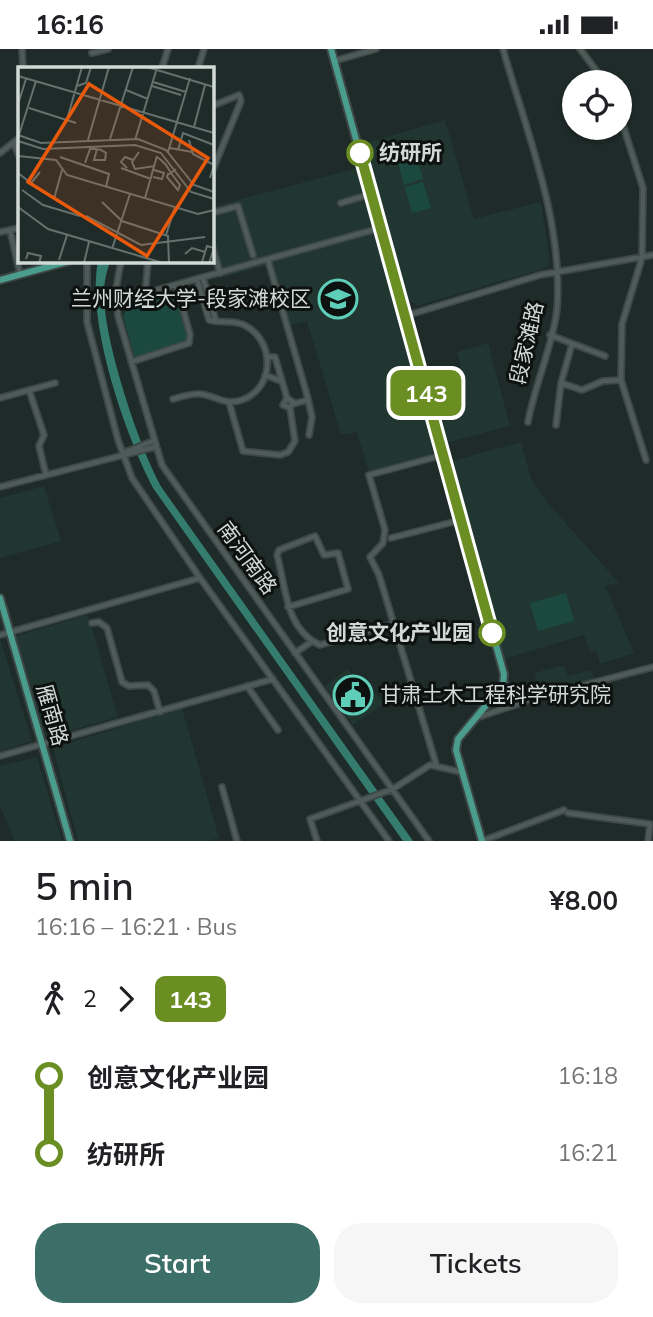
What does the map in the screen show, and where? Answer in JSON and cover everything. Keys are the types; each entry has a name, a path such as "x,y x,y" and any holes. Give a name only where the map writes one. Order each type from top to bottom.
{"main road":[{"path":"331,49 503,681 458,739 456,750 482,841"},
{"path":"0,280 60,263"},
{"name":"雁南路","path":"0,598 70,841"}],"street":[{"path":"22,49 23,67"},
{"path":"92,54 108,49"},
{"path":"162,67 168,49"},
{"path":"198,67 204,49"},
{"path":"334,61 376,49"},
{"name":"段家滩路","path":"503,49 546,203 556,271 557,311 528,422"},
{"path":"580,49 597,70"},
{"path":"214,105 239,95 241,101 214,169"},
{"path":"0,153 18,139"},
{"path":"628,140 643,188 642,258 622,324 621,380 646,460"},
{"path":"14,143 18,153"},
{"path":"341,203 371,194"},
{"path":"214,212 238,206 253,255"},
{"path":"0,232 18,228"},
{"path":"117,301 380,228"},
{"path":"10,230 20,274"},
{"path":"214,252 220,273"},
{"path":"405,316 556,271 653,255"},
{"path":"268,260 312,417 309,435"},
{"path":"87,263 87,322 122,454 142,495 364,800 389,841"},
{"name":"南河南路","path":"121,263 117,301 151,445 173,482 429,841"},
{"path":"145,295 148,263"},
{"path":"203,278 216,322"},
{"path":"173,399 203,393 218,401 244,399 256,391 265,375 268,357 263,342 254,331 230,321 209,320 197,279"},
{"path":"131,362 189,344 190,334 176,285"},
{"path":"550,335 605,356"},
{"path":"556,425 561,383 572,344"},
{"path":"229,402 243,451 276,455 288,452 295,441 291,406 275,357 268,357"},
{"path":"265,375 282,382"},
{"path":"561,383 582,390 603,381 621,380"},
{"path":"0,398 55,383"},
{"path":"29,390 44,435 39,446 46,475"},
{"path":"287,398 283,405 291,406 308,400"},
{"path":"0,487 151,445"},
{"path":"436,765 379,575 370,557 383,543 386,530 369,475 443,455"},
{"path":"391,538 461,520"},
{"path":"288,607 348,589 338,553 324,555 315,536 277,553 288,607 312,642 320,645 388,625"},
{"path":"0,635 200,578"},
{"path":"92,623 99,622 107,628 122,682 129,686 148,685 154,691 160,712"},
{"path":"295,653 312,642"},
{"path":"475,719 538,697 653,667"},
{"path":"0,756 274,679"},
{"path":"503,681 512,692 532,687 538,697"},
{"path":"247,686 278,730"},
{"path":"317,841 310,819 385,793 423,769 436,765 461,772"},
{"path":"222,787 237,841"},
{"path":"482,841 566,812 650,824 648,841"}],"shaded area":[{"path":"445,120 474,219 541,202 550,261 546,268 417,306 405,298 362,144"},
{"path":"416,154 423,179 404,185 397,159"},
{"name":"兰州财经大学-段家滩校区","path":"357,168 439,454 369,472 357,432 341,435 307,321 290,325 273,264 220,278 214,258 214,206"},
{"path":"423,182 431,208 412,213 405,187"},
{"path":"98,263 109,263 104,292 109,337 133,420 162,488 413,841 403,841 153,488 130,437 110,376 97,314"},
{"path":"174,291 191,346 136,362 123,316 129,304"},
{"path":"488,343 510,426 446,443 433,396 466,385 457,352"},
{"path":"521,442 531,479 547,502 619,583 605,586 634,653 600,664 596,651 590,652 584,635 504,659 449,462"},
{"path":"44,486 61,541 0,558 0,498"},
{"path":"566,593 574,621 538,631 530,603"},
{"path":"88,615 118,717 55,735 43,727 16,636"},
{"path":"0,639 32,741 0,751"},
{"path":"564,665 568,676 591,670 594,679 540,695 534,673"},
{"name":"甘肃土木工程科学研究院","path":"347,669 385,703 353,725 325,686"},
{"path":"182,708 219,838 207,841 78,841 53,748"},
{"path":"37,757 62,841 15,841 0,806 0,766"}],"bus line":[{"name":"143","path":"360,153 492,633"}],"place":[{"name":"纺研所","path":"360,153"},
{"name":"兰州财经大学-段家滩校区","path":"338,299"},
{"name":"创意文化产业园","path":"492,633"},
{"name":"甘肃土木工程科学研究院","path":"353,695"}]}
